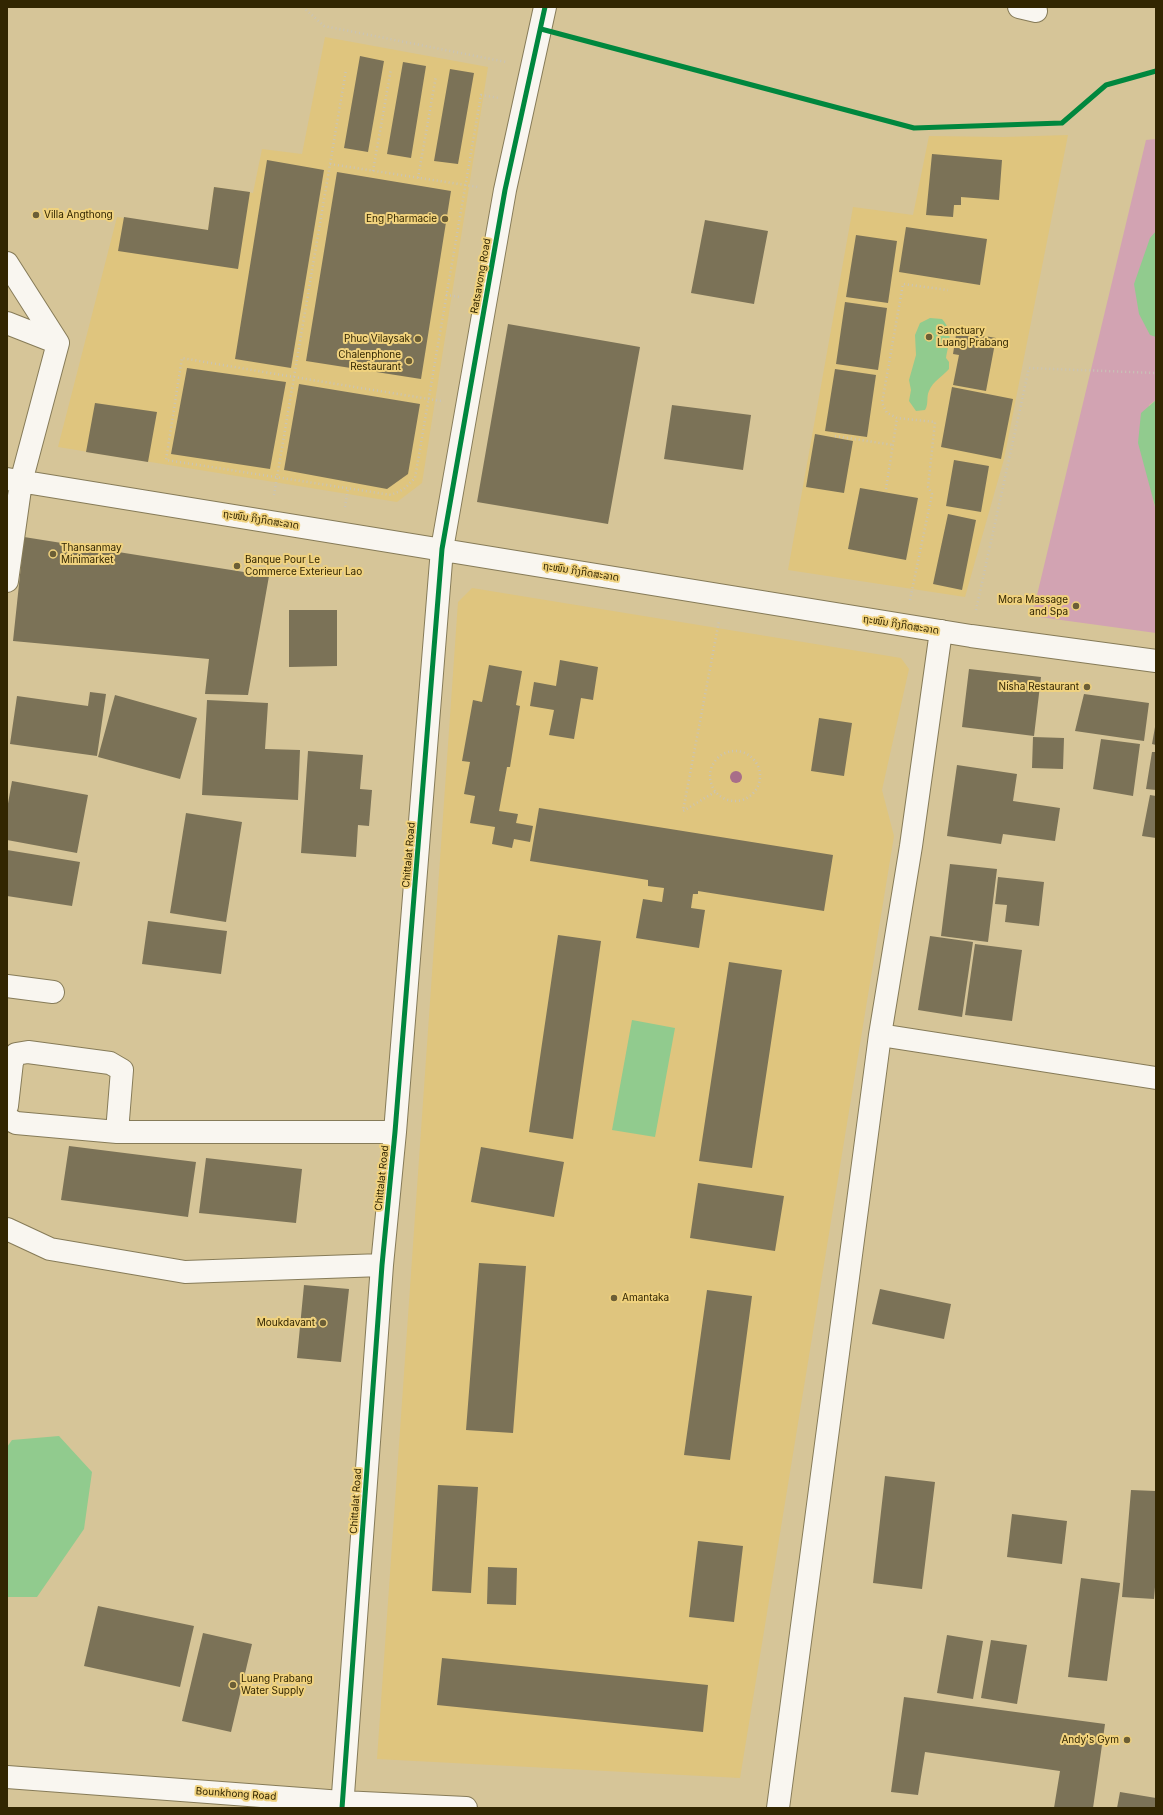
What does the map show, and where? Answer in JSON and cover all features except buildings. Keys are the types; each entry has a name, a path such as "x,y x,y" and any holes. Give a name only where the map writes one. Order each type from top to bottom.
{"street":[{"name":"Ratsavong Road","path":"442,549 505,190 545,7"},
{"path":"7,263 58,343"},
{"path":"7,323 58,343"},
{"path":"7,582 14,480 58,343"},
{"name":"ຖະໜົນ ກິງກິດສະລາດ","path":"14,480 724,595 904,626 1156,661"},
{"name":"Chittalat Road","path":"342,1805 382,1265 395,1132 442,549"},
{"path":"778,1808 880,1035 911,846 940,631"},
{"path":"7,986 53,992"},
{"path":"880,1035 1156,1078"},
{"path":"7,1106 12,1062 16,1054 28,1052 110,1063 122,1070 117,1132"},
{"path":"7,1118 16,1124 117,1132 395,1132"},
{"path":"7,1229 50,1249 185,1272 382,1265"},
{"name":"Bounkhong Road","path":"7,1777 342,1805 466,1808"}],"path":[{"path":"303,7 324,26 532,67"},
{"path":"373,171 391,69"},
{"path":"276,477 346,70"},
{"path":"418,178 436,76"},
{"path":"429,399 182,358 166,460 391,495 404,489 415,478 429,399 465,185 481,95"},
{"path":"330,164 465,185"},
{"path":"904,626 932,494 928,487 934,422 897,418 887,413 882,403 903,284 948,290"},
{"path":"970,636 1029,368 1156,373"},
{"path":"886,489 897,418"},
{"path":"835,436 893,445"},
{"path":"715,792 683,811 724,595"},
{"path":"732,751 747,753 754,758 761,773 760,781 752,795 737,802 721,797 715,792 711,784 710,775 716,759 723,754 732,751"}],"shaded area":[{"path":"325,37 488,67 422,483 397,502 58,447 117,217 208,230 214,187 253,193 262,149 302,154"},
{"name":"Sanctuary Luang Prabang","path":"1068,135 1004,459 965,597 788,570 853,207 913,215 929,136 1004,137"},
{"path":"1156,139 1156,400 1149,405 1153,500 1156,510 1156,633 1032,616 1146,140"},
{"path":"1156,231 1156,337 1150,335 1139,314 1134,284 1150,238"},
{"path":"930,318 942,319 948,329 950,337 946,358 949,362 949,369 931,387 928,393 925,410 916,411 909,401 911,390 909,380 916,355 915,335 920,323"},
{"path":"1156,400 1156,510 1138,443 1141,413"},
{"name":"Amantaka","path":"472,588 901,658 909,669 882,790 894,836 740,1778 377,1759 458,602"},
{"path":"632,1020 675,1028 655,1137 612,1130"},
{"path":"59,1436 92,1472 84,1529 37,1597 8,1597 7,1447 12,1440"}],"cycle path":[{"path":"342,1808 382,1265 395,1132 442,549 505,190 545,7"},
{"path":"541,29 914,128 1062,123 1106,85 1156,71"}],"place":[{"name":"Villa Angthong","path":"36,215"},
{"name":"Eng Pharmacie","path":"445,219"},
{"name":"Sanctuary Luang Prabang","path":"929,337"},
{"name":"Phuc Vilaysak","path":"418,339"},
{"name":"Chalenphone Restaurant","path":"409,361"},
{"name":"Thansanmay Minimarket","path":"53,554"},
{"name":"Banque Pour Le Commerce Exterieur Lao","path":"237,566"},
{"name":"Mora Massage and Spa","path":"1076,606"},
{"name":"Nisha Restaurant","path":"1087,687"},
{"name":"Amantaka","path":"614,1298"},
{"name":"Moukdavant","path":"323,1323"},
{"name":"Luang Prabang Water Supply","path":"233,1685"},
{"name":"Andy's Gym","path":"1127,1740"}]}
